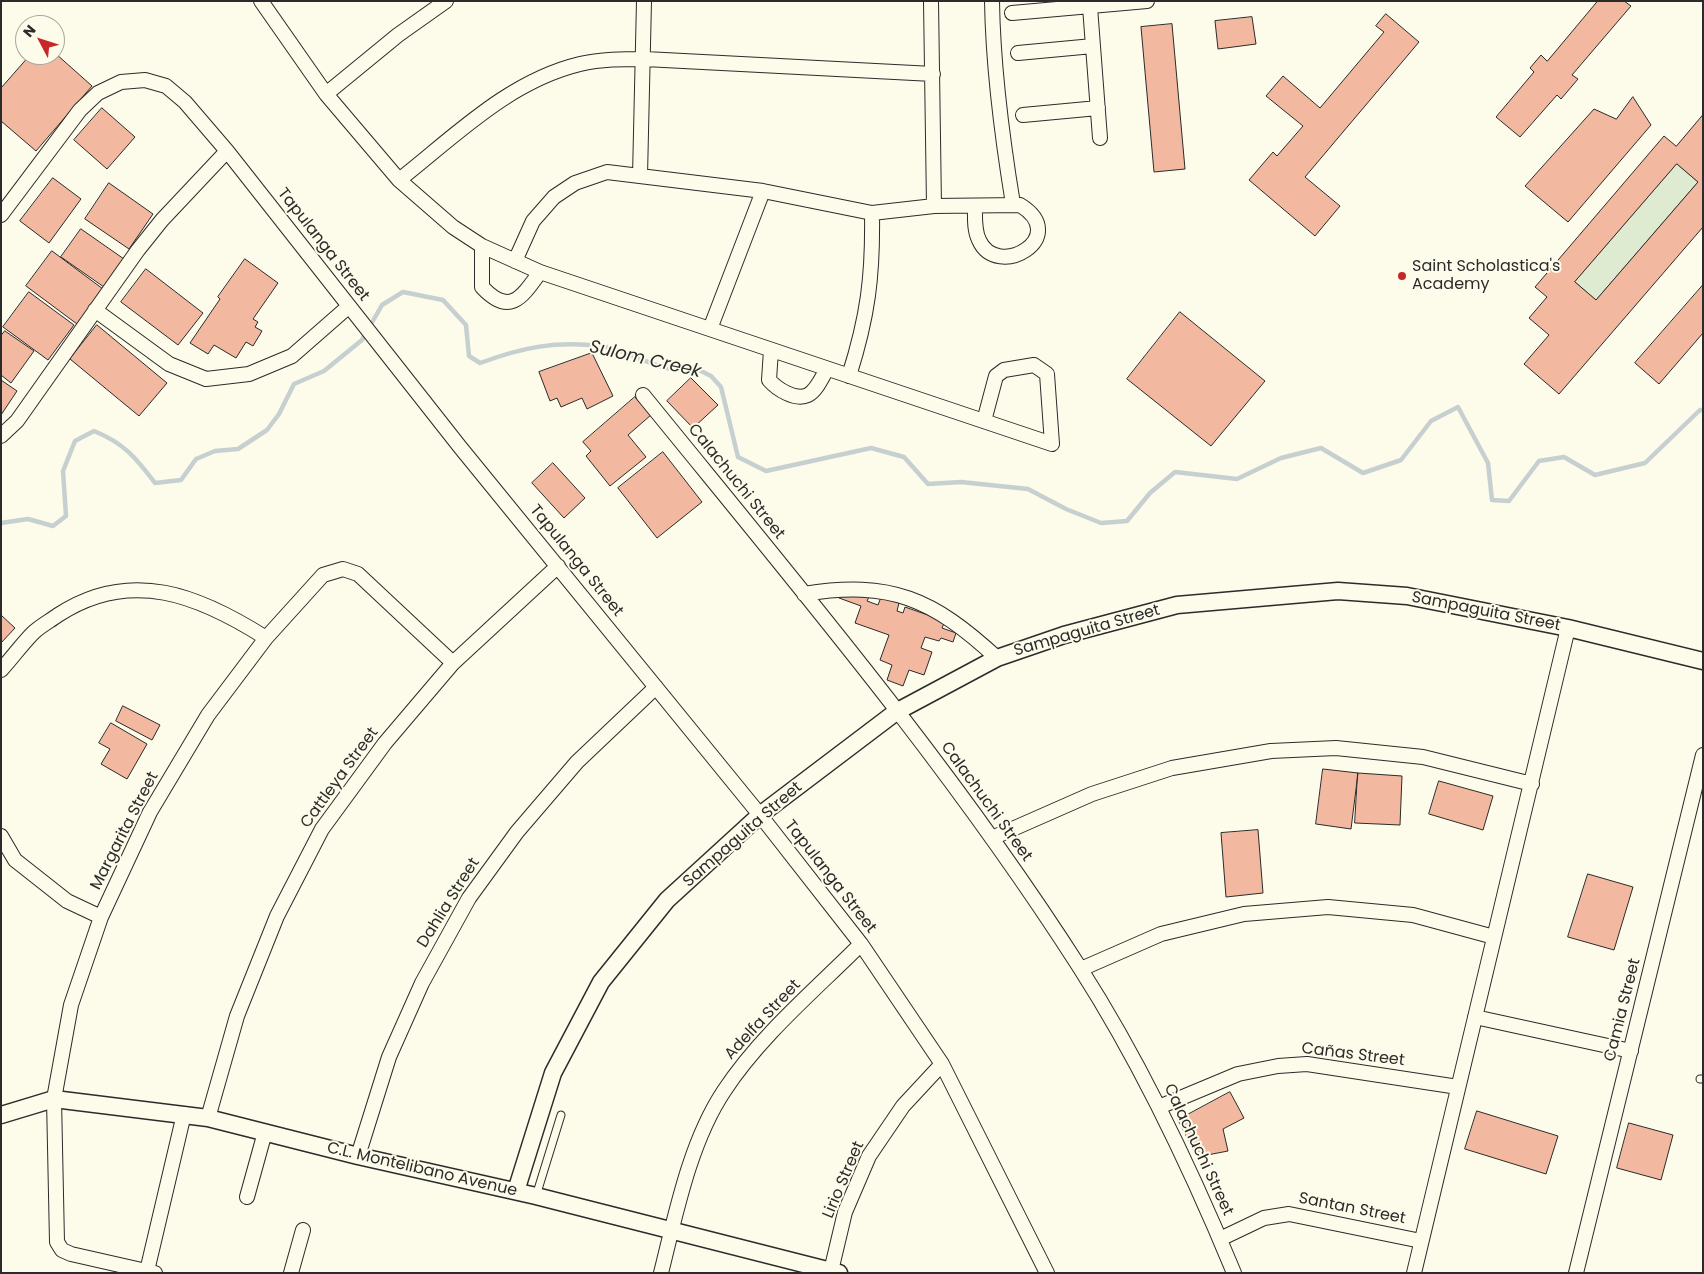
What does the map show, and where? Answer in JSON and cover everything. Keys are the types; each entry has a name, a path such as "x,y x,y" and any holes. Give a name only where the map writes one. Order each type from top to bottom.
{"street":[{"path":"261,1 326,94 400,180 432,211 482,246 540,272 1052,444 1047,374 1034,365 1004,370 996,376 984,421"},
{"path":"326,94 398,35 446,1"},
{"path":"640,176 644,1"},
{"path":"931,1 934,206"},
{"path":"992,1 992,34 1001,128 1013,204"},
{"path":"1012,13 1147,1"},
{"path":"1090,6 1100,138"},
{"path":"1018,53 1093,46"},
{"path":"400,180 498,101 522,86 550,73 580,64 607,59 644,59 932,74"},
{"name":"Tapulanga Street","path":"1,215 80,110 98,94 121,82 145,80 166,86 185,102 227,151 460,448 656,687 861,944 942,1064 1047,1273"},
{"path":"1023,115 1098,108"},
{"path":"1,436 17,421 95,310 162,220 227,151"},
{"path":"515,262 533,221 554,197 576,183 607,172 764,191 872,213 934,206 1020,205 1031,212 1037,224 1036,240 1029,250 1017,255 1004,256 990,252 980,242 976,230 975,206"},
{"path":"710,329 764,191"},
{"path":"849,376 863,331 869,300 873,258 872,213"},
{"path":"482,246 482,287 492,297 508,302 522,298 540,272"},
{"path":"95,310 168,364 206,379 249,374 292,356 348,307"},
{"path":"771,350 769,380 778,390 798,396 807,395 815,388 827,369"},
{"name":"Calachuchi Street","path":"643,395 804,594 896,712 992,838 1081,969 1160,1107 1234,1273"},
{"name":"Cattleya Street","path":"208,1118 241,1007 277,916 322,829 386,743 452,663 558,566"},
{"name":"Margarita Street","path":"151,1272 71,1254 62,1250 57,1242 54,1099 71,1005 101,917 150,812 208,715 266,638 323,575 343,569 358,574 452,663"},
{"path":"804,594 839,588 874,590 909,598 941,612 970,633 997,658"},
{"path":"1,670 34,631 76,604 124,589 176,594 230,615 266,638"},
{"name":"Sampaguita Street","path":"516,1191 553,1074 602,982 667,900 760,816 896,712 997,658 1064,634 1177,605 1338,591 1407,596 1568,628 1703,661"},
{"path":"1414,1273 1568,628"},
{"name":"Dahlia Street","path":"358,1156 389,1057 422,983 469,898 517,832 577,762 656,687"},
{"path":"992,838 1092,794 1172,768 1272,751 1336,748 1423,758 1532,784"},
{"name":"Camia Street","path":"1576,1273 1703,755"},
{"path":"1,836 15,860 67,901 101,917"},
{"path":"1081,969 1161,934 1244,914 1262,912 1328,908 1413,915 1494,937"},
{"name":"Adelfa Street","path":"661,1273 678,1205 702,1136 723,1092 750,1056 861,944"},
{"path":"1475,1017 1631,1051"},
{"name":"Lirio Street","path":"835,1272 845,1212 869,1156 903,1106 942,1064"},
{"name":"Cañas Street","path":"1160,1107 1238,1074 1278,1066 1307,1064 1458,1087"},
{"name":"C.L. Montelibano Avenue","path":"1,1115 54,1099 208,1118 358,1156 516,1191 835,1272"},
{"path":"151,1272 184,1114"},
{"path":"247,1197 265,1132"},
{"name":"Santan Street","path":"1220,1239 1264,1218 1289,1214 1421,1241"},
{"path":"291,1273 303,1230"}],"lane":[{"path":"536,1196 561,1115"}],"green space":[{"path":"1677,164 1698,182 1596,300 1575,282"}],"building":[{"path":"1598,1 1624,1 1631,6 1572,75 1578,79 1561,99 1557,95 1520,137 1496,117 1534,72 1530,68 1541,55 1547,61"},
{"path":"1386,14 1419,42 1305,177 1340,206 1315,236 1249,180 1273,152 1277,156 1303,126 1266,96 1283,76 1320,108 1384,32 1376,26"},
{"path":"1252,17 1256,44 1218,49 1215,21"},
{"path":"1172,24 1185,169 1154,172 1141,27"},
{"path":"65,62 92,86 36,151 1,121 1,88 21,65 65,65"},
{"path":"1633,97 1651,125 1568,222 1525,186 1594,109 1616,119"},
{"path":"102,108 135,137 107,169 74,140"},
{"path":"1703,115 1703,227 1559,394 1524,364 1549,335 1529,318 1547,297 1535,287 1664,136 1676,146","holes":["1677,164 1698,182 1596,300 1575,282"]},
{"path":"53,178 81,199 49,243 20,221"},
{"path":"109,183 153,214 129,249 85,219"},
{"path":"81,229 124,259 104,287 61,257"},
{"path":"52,251 103,289 77,324 26,286"},
{"path":"245,259 278,283 253,319 258,322 255,327 262,331 253,346 246,342 236,358 214,345 208,354 190,343 220,299 218,297"},
{"path":"146,269 203,313 178,345 121,302"},
{"path":"1703,285 1703,333 1659,384 1635,363"},
{"path":"29,292 74,325 48,360 3,327"},
{"path":"1180,312 1265,381 1211,446 1127,379"},
{"path":"97,325 167,383 139,416 70,359"},
{"path":"5,331 34,351 11,383 1,375 1,336"},
{"path":"592,353 613,396 587,409 582,398 561,407 557,398 550,401 539,372"},
{"path":"691,378 718,405 693,428 667,401"},
{"path":"1,380 17,391 1,415"},
{"path":"635,397 651,415 628,435 646,457 610,486 586,456 591,451 583,442"},
{"path":"663,452 702,502 657,538 618,488"},
{"path":"553,463 585,498 564,518 532,483"},
{"path":"841,592 870,595 867,601 878,605 881,597 899,603 897,611 903,613 905,607 945,621 942,628 956,633 953,642 941,638 939,641 925,637 921,648 932,652 924,675 909,670 903,686 887,680 892,665 880,660 889,635 855,623 861,606 839,598"},
{"path":"1,615 15,628 1,643"},
{"path":"123,706 160,725 152,740 116,721"},
{"path":"111,723 147,744 127,779 101,764 110,749 99,743"},
{"path":"1323,769 1358,773 1351,829 1316,824"},
{"path":"1358,773 1402,776 1400,825 1355,823"},
{"path":"1439,781 1493,796 1483,830 1429,814"},
{"path":"1258,830 1263,893 1226,897 1221,833"},
{"path":"1588,874 1633,887 1614,950 1568,937"},
{"path":"1230,1092 1244,1118 1223,1129 1228,1151 1197,1157 1178,1120"},
{"path":"1477,1111 1558,1136 1546,1174 1465,1149"},
{"path":"1629,1123 1673,1135 1661,1180 1617,1168"}],"waterway":[{"name":"Sulom Creek","path":"1,523 28,519 53,526 66,516 63,471 75,441 94,431 114,441 129,452 155,483 181,480 196,459 215,451 238,449 267,430 279,414 294,384 324,371 362,340 382,305 403,292 443,300 466,325 469,356 480,363 525,349 568,344 613,348 670,369 693,367 711,376 721,387 738,457 766,471 871,448 904,457 928,484 961,482 1028,489 1066,509 1101,523 1127,521 1150,493 1175,472 1237,479 1281,458 1321,448 1363,473 1401,460 1431,421 1458,407 1488,463 1492,500 1509,501 1539,461 1564,457 1595,475 1645,463 1700,410 1703,410"}],"place":[{"name":"Saint Scholastica's Academy","path":"1402,276"}]}
